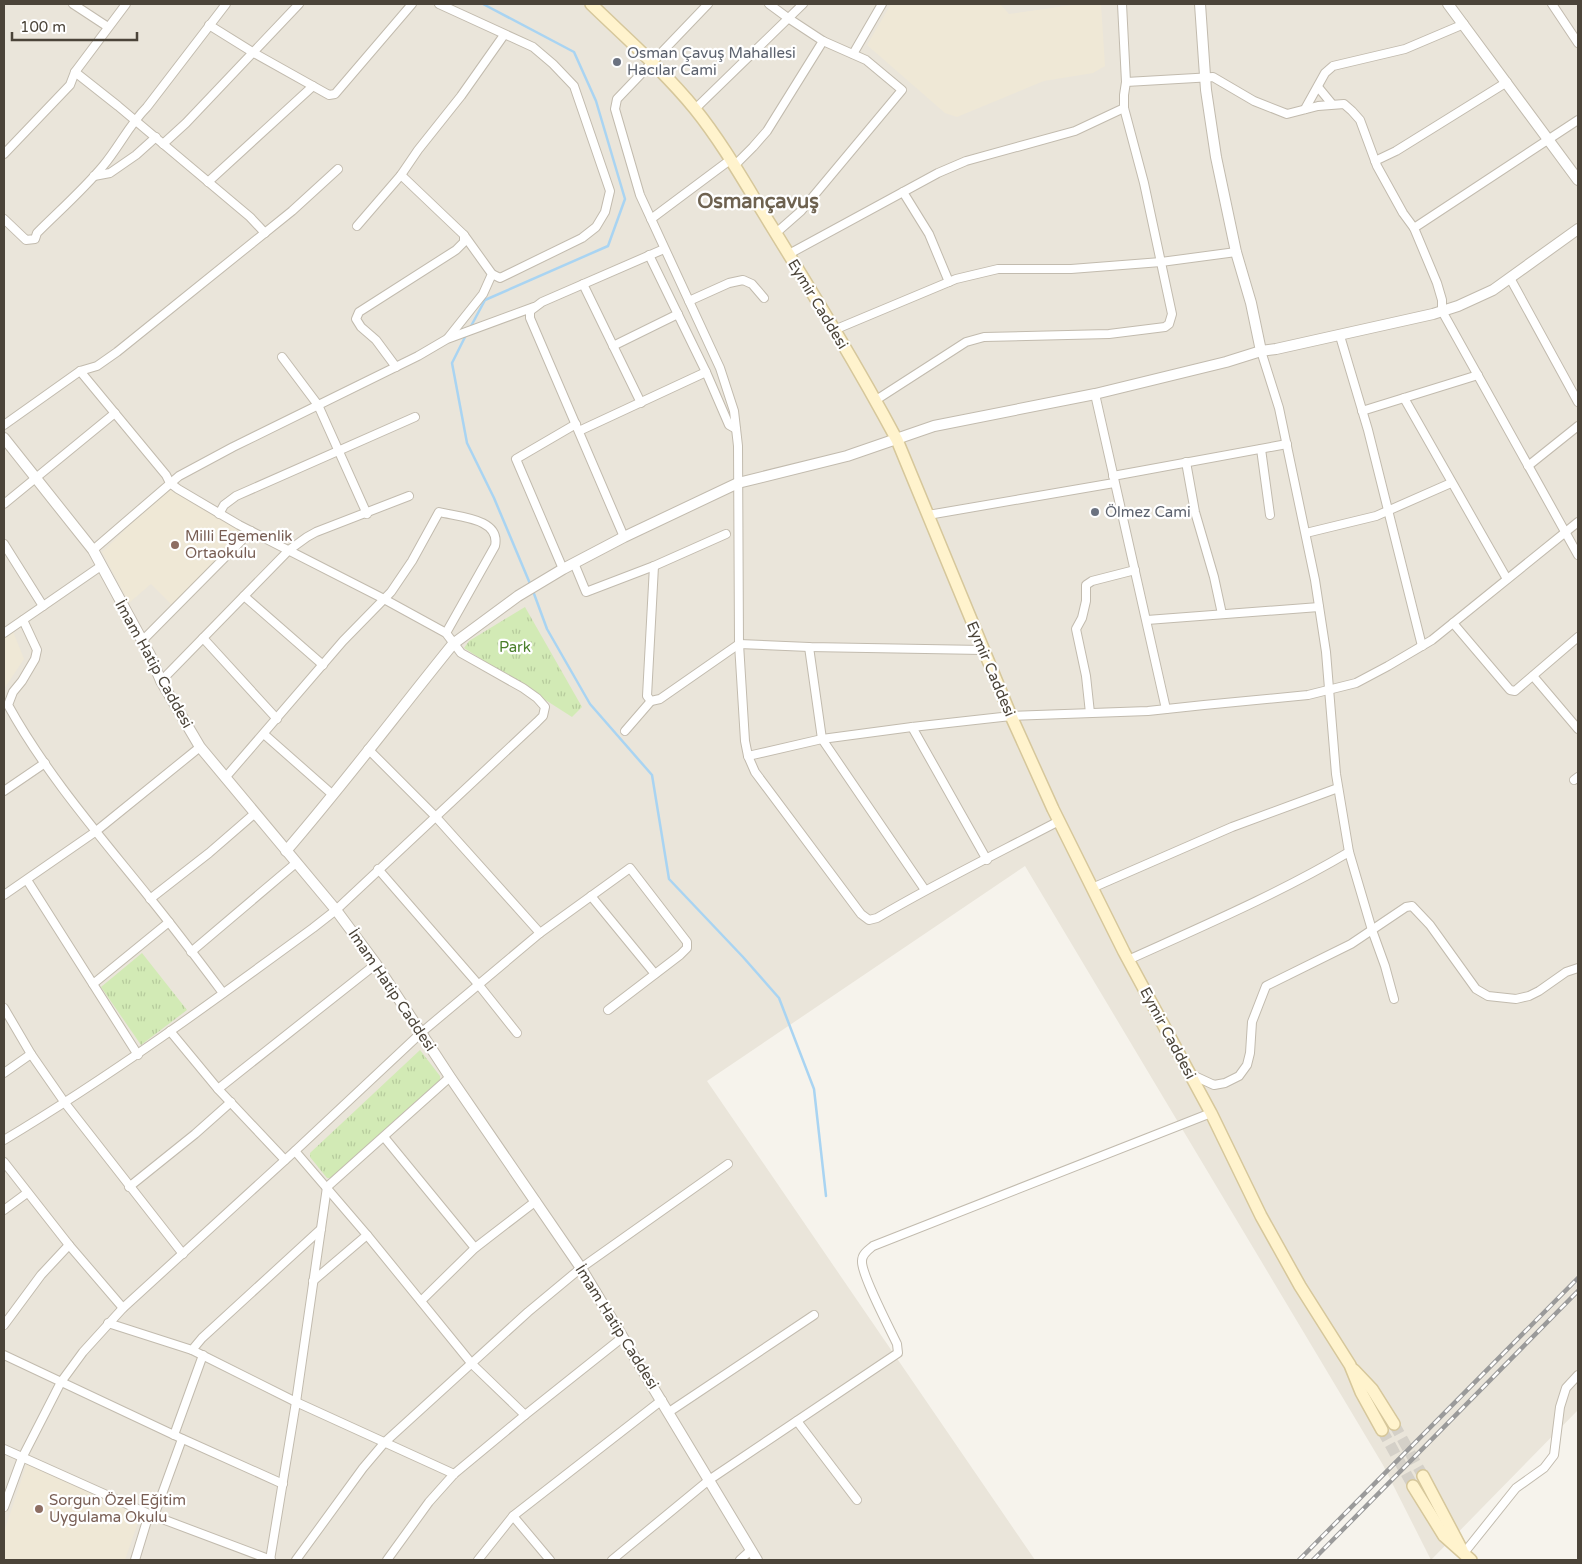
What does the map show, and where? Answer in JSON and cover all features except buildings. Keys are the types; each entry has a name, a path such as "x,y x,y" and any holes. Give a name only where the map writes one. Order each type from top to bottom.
{"main road":[{"name":"Eymir Caddesi","path":"591,4 651,62 695,109 776,233 876,400 897,440 1011,716 1059,821 1128,960 1211,1113 1261,1216 1300,1286 1350,1365 1361,1392 1382,1430"},
{"name":"Eymir Caddesi","path":"1350,1365 1372,1389 1394,1424"},
{"path":"1423,1476 1468,1557"},
{"path":"1413,1486 1444,1536 1468,1557"}],"street":[{"path":"72,4 108,27"},
{"path":"4,154 70,85 75,72 126,4"},
{"path":"4,219 26,240 35,240 37,233 104,165 134,120 147,107 226,4"},
{"path":"163,144 254,53 299,4"},
{"path":"209,26 329,95 335,94 412,4"},
{"path":"401,175 464,234 492,274 500,278 582,238 596,227 605,212 610,191 574,86 533,47 439,4"},
{"path":"708,4 616,99 616,109 637,188 727,387 734,411 738,483 739,644 745,741 748,756 755,772 866,919 869,920 877,918 925,890 987,860 1059,821"},
{"path":"769,4 823,41 866,60 902,90 800,211 776,233"},
{"path":"695,109 803,4"},
{"path":"853,54 882,4"},
{"path":"876,400 966,342 984,336 1109,334 1165,328 1170,324 1172,314 1161,262 1144,183 1124,108 1126,82 1122,4"},
{"path":"1200,4 1205,77 1216,157 1236,252 1251,303 1261,351 1279,408 1306,533 1319,607 1338,788 1349,852 1394,999"},
{"path":"1448,4 1578,180"},
{"path":"1552,4 1578,43"},
{"path":"1305,109 1325,73 1333,66 1405,49 1464,24"},
{"path":"357,226 401,175 418,150 461,96 504,35"},
{"path":"651,219 753,147 767,131 823,41"},
{"path":"75,72 250,216 264,233"},
{"path":"1126,82 1214,77 1254,100 1287,114 1332,104 1344,104 1352,111 1360,120 1375,160 1403,213 1414,228 1437,283 1442,300 1442,311 1578,555"},
{"path":"1375,160 1396,151 1507,82"},
{"path":"208,182 313,86"},
{"path":"1318,87 1332,104"},
{"path":"789,254 966,160 1075,131 1124,108"},
{"path":"1414,228 1578,120"},
{"path":"94,176 110,173 136,155 156,137"},
{"path":"4,425 80,371 97,366 117,352 292,211 338,169"},
{"path":"903,192 929,234 949,282"},
{"path":"286,851 453,644 518,596 563,569 624,537 738,483 847,456 934,426 1095,394 1226,362 1261,351 1340,336 1442,311 1493,290 1578,229"},
{"path":"396,367 376,340 356,320 359,312 456,250 464,242 464,234"},
{"path":"93,550 179,476 233,447 396,367 447,339 534,307 664,249"},
{"path":"834,330 949,282 998,270 1071,269 1161,262 1236,252"},
{"path":"649,255 706,372 729,425 736,429"},
{"path":"447,339 483,294 492,274"},
{"path":"1510,278 1578,402"},
{"path":"689,301 729,283 743,280 752,284 764,298"},
{"path":"583,284 640,403"},
{"path":"534,307 530,312 530,318 624,537"},
{"path":"613,346 678,314"},
{"path":"1340,336 1362,411 1422,646"},
{"path":"282,357 318,405 367,514"},
{"path":"4,1140 65,1103 138,1054 336,910 537,722 543,716 545,706 523,688 462,653 453,644 446,632 251,531 178,490 170,483 166,475 80,371"},
{"path":"563,569 516,459 577,428 640,403 706,372"},
{"path":"1362,411 1478,375"},
{"path":"1095,394 1166,709"},
{"path":"1404,398 1507,580"},
{"path":"4,504 115,413"},
{"path":"219,514 224,505 236,496 415,417"},
{"path":"1528,466 1578,426"},
{"name":"İmam Hatip Caddesi","path":"4,438 93,550 142,641 161,681 200,748 336,910 376,964 450,1077 581,1268 757,1560"},
{"path":"928,515 1114,479 1186,462 1287,444"},
{"path":"1261,449 1270,516"},
{"path":"1186,462 1195,512 1214,577 1222,614"},
{"path":"1306,533 1376,516 1451,483"},
{"path":"161,681 289,550 307,537 409,496"},
{"path":"225,778 264,735 322,665 384,599 412,561 439,512 479,521 494,532 496,539 495,546 446,632"},
{"path":"748,756 822,739 912,727 1011,716 1166,709 1308,695 1356,683 1422,646 1578,522"},
{"path":"142,641 251,531"},
{"path":"574,563 586,592 654,566 726,534"},
{"path":"4,544 43,606"},
{"path":"4,633 101,566"},
{"path":"651,701 647,696 654,566"},
{"path":"1090,713 1086,676 1076,629 1082,618 1086,601 1086,585 1092,580 1135,570"},
{"path":"244,596 322,665"},
{"path":"1147,620 1319,607"},
{"path":"23,620 37,650 35,659 13,692 6,707 96,832 169,922 223,993"},
{"path":"1453,623 1510,690 1515,691 1578,637"},
{"path":"203,638 277,719"},
{"path":"625,731 651,701 660,699 739,644 983,650"},
{"path":"809,647 822,739 925,890"},
{"path":"1532,676 1578,729"},
{"path":"912,727 987,860"},
{"path":"264,735 333,795"},
{"path":"4,896 96,832 200,748"},
{"path":"368,749 435,816 540,932"},
{"path":"4,792 45,762"},
{"path":"1092,888 1232,827 1338,788"},
{"path":"150,899 209,853 254,814"},
{"path":"1128,960 1263,898 1317,871 1349,852"},
{"path":"191,952 296,863"},
{"path":"4,1507 22,1458 61,1382 108,1323 295,1152 422,1032 540,932 630,868 687,942 687,948 608,1010"},
{"path":"378,869 478,984 517,1034"},
{"path":"27,880 138,1054"},
{"path":"591,896 655,974"},
{"path":"1188,1072 1214,1085 1225,1083 1239,1076 1247,1065 1250,1053 1252,1022 1266,986 1334,953 1406,907 1412,906 1430,925 1476,989 1488,996 1516,998 1530,996 1566,972 1578,968"},
{"path":"93,984 169,922"},
{"path":"218,1089 376,964"},
{"path":"4,1008 31,1054 65,1103 183,1254"},
{"path":"170,1031 218,1089 285,1160"},
{"path":"4,1073 31,1054"},
{"path":"4,1449 151,1515 270,1560 296,1402 327,1187 450,1077"},
{"path":"130,1187 231,1102"},
{"path":"612,1560 709,1480 898,1353 897,1344 865,1274 862,1261 865,1252 873,1246 1211,1113"},
{"path":"384,1137 475,1248"},
{"path":"295,1152 367,1234 472,1364 525,1415"},
{"path":"4,1162 69,1246 123,1308"},
{"path":"296,1560 363,1468 385,1442 528,1312 581,1268 728,1164"},
{"path":"4,1210 27,1192"},
{"path":"421,1301 475,1248 536,1201"},
{"path":"192,1350 202,1338 321,1229"},
{"path":"314,1281 367,1234"},
{"path":"4,1325 41,1275 69,1246"},
{"path":"669,1412 814,1315"},
{"path":"108,1323 192,1350 296,1402 454,1474"},
{"path":"387,1560 428,1502 454,1474 623,1337"},
{"path":"4,1355 182,1439 283,1484"},
{"path":"174,1435 203,1355"},
{"path":"1468,1557 1516,1488 1544,1468 1554,1455 1560,1407 1566,1388 1578,1375"},
{"path":"478,1560 512,1516 662,1400"},
{"path":"797,1420 857,1500"},
{"path":"136,1560 151,1515 182,1439"},
{"path":"512,1516 550,1560"},
{"path":"740,1560 751,1550"}],"shaded area":[{"path":"4,4 1578,4 1578,1410 1431,1560 1383,1465 1025,866 707,1081 1035,1560 4,1560"},
{"path":"891,4 1000,4 1009,14 1079,4 1101,4 1105,66 1093,73 1044,81 957,117 945,113 867,45"},
{"name":"Milli Egemenlik Ortaokulu","path":"168,488 247,531 173,606 151,584 129,603 102,552"},
{"path":"12,629 24,659 4,689 4,635"},
{"path":"27,1463 137,1513 139,1520 125,1560 4,1560 4,1532"}],"green space":[{"name":"Park","path":"525,607 582,707 572,717 464,648 469,641"},
{"path":"142,953 187,1010 141,1045 101,987"},
{"path":"420,1050 440,1076 440,1080 331,1178 327,1178 310,1157 310,1153"}],"waterway":[{"path":"470,328 485,300 608,246 625,199 596,101 574,52 483,4"},
{"path":"467,333 452,363 467,443 494,498 531,586"},
{"path":"533,591 547,629 590,704 652,775 669,879 779,998 814,1089 826,1196"}],"tunnel":[{"path":"1394,1424 1423,1476"},
{"path":"1382,1430 1413,1486"}],"railway":[{"path":"1299,1560 1578,1278"},
{"path":"1313,1560 1578,1291"}],"place":[{"name":"Osman Çavuş Mahallesi Hacılar Cami","path":"617,62"},
{"name":"Ölmez Cami","path":"1095,512"},
{"name":"Milli Egemenlik Ortaokulu","path":"175,545"},
{"name":"Sorgun Özel Eğitim Uygulama Okulu","path":"39,1509"}],"district":[{"name":"Osmançavuş","path":"758,201"}]}
